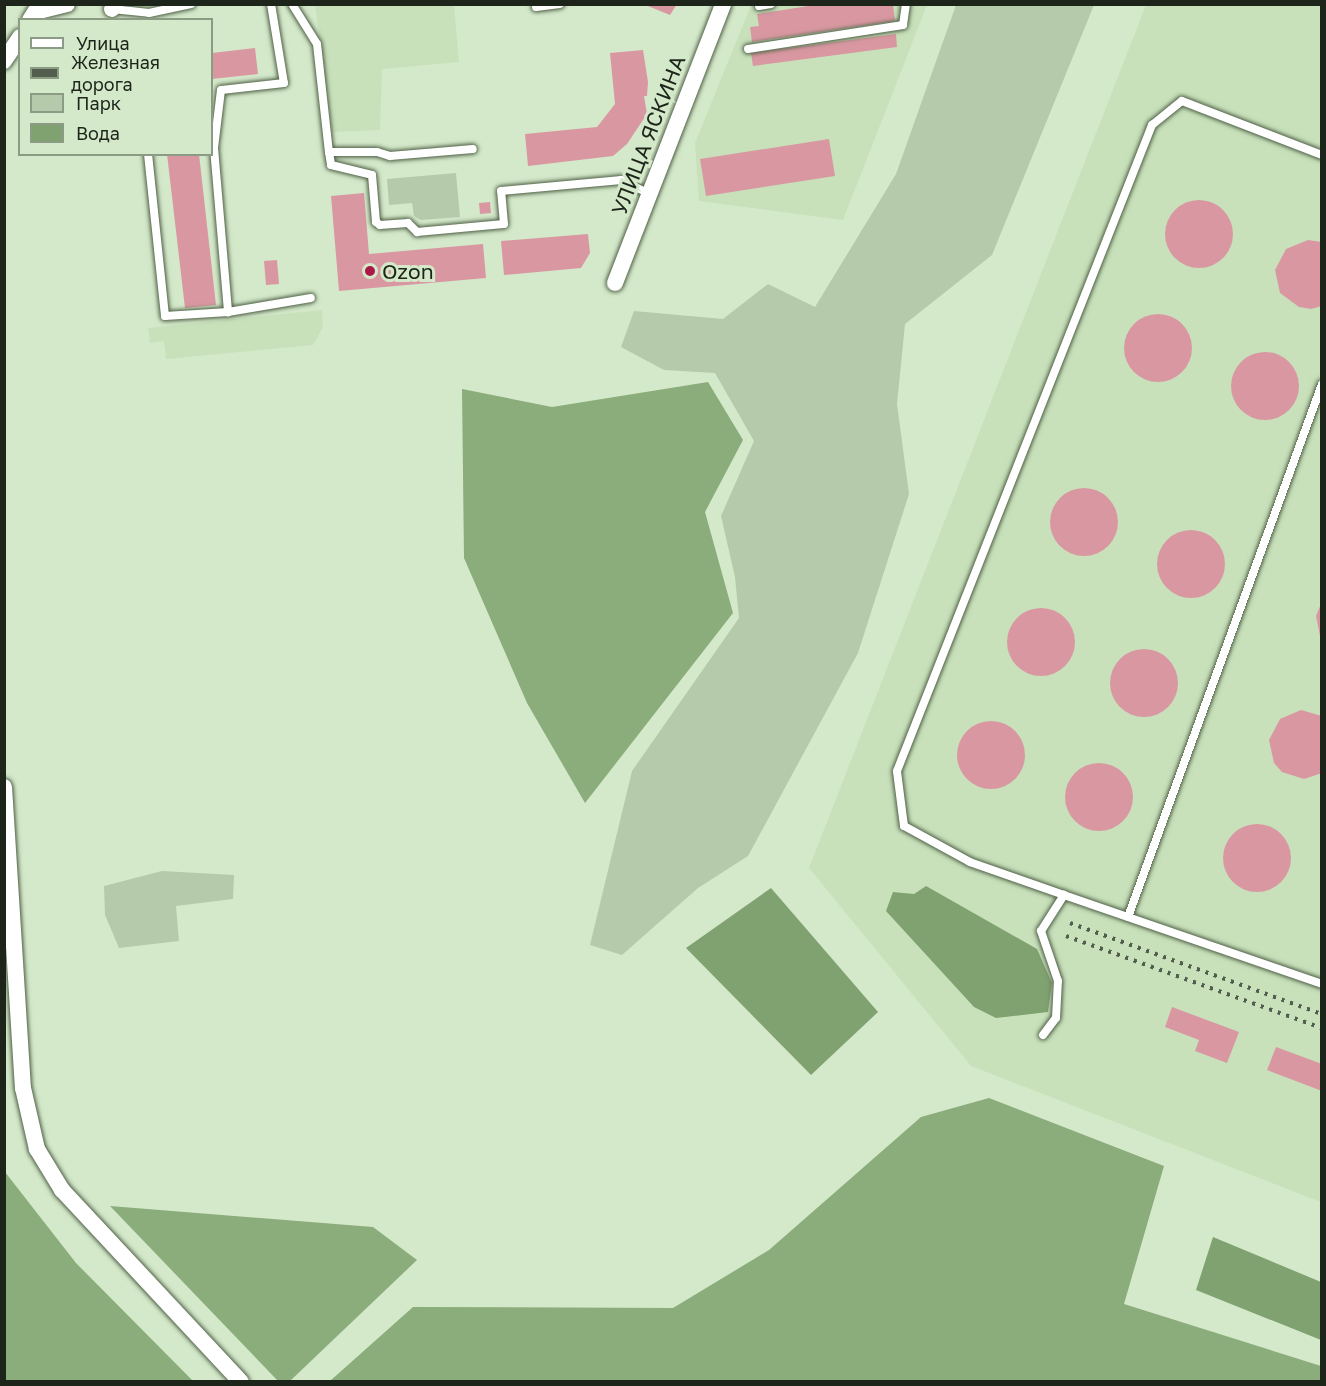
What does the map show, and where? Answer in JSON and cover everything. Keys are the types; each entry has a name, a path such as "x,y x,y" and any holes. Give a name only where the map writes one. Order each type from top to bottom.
{"street":[{"path":"31,18 35,12 50,6 67,4"},
{"name":"УЛИЦА ЯСКИНА","path":"615,283 723,4"},
{"path":"4,61 18,40"},
{"path":"4,787 23,1088 37,1149 62,1190 241,1382"}],"lane":[{"path":"114,7 149,16 191,4"},
{"path":"228,312 214,148 221,90 284,83 271,4"},
{"path":"292,4 317,44 331,165 372,175 376,222 380,225 408,223 417,232 504,225 501,190 621,180 650,194"},
{"path":"536,7 560,4"},
{"path":"759,6 771,4"},
{"path":"748,49 903,25 906,4"},
{"path":"1322,155 1182,101 1152,125 897,771 904,826 970,862 1322,984"},
{"path":"329,152 377,152 390,156 473,149"},
{"path":"148,156 165,316 228,312 311,298"},
{"path":"1128,917 1322,384"},
{"path":"1043,1035 1056,1018 1058,981 1041,931 1064,895"}],"shaded area":[{"path":"315,5 454,5 459,62 382,69 380,130 332,132"},
{"path":"751,5 927,5 843,220 699,201 695,143"},
{"path":"1146,5 1321,5 1321,1202 971,1066 809,868"},
{"path":"322,310 323,327 313,345 166,359 164,341 150,343 148,328"},
{"path":"708,382 743,440 705,512 733,613 585,803 527,703 464,558 462,389 552,407"},
{"path":"989,1098 1164,1166 1124,1304 1321,1366 1321,1381 330,1381 413,1307 673,1308 769,1250 921,1117"},
{"path":"5,1172 76,1263 193,1381 5,1381"},
{"path":"110,1206 373,1227 417,1260 290,1381 278,1381"}],"green space":[{"path":"956,5 1094,5 992,255 905,324 897,404 909,494 858,653 748,856 698,888 622,955 590,945 632,771 739,618 735,577 721,516 754,441 715,373 664,370 621,347 634,311 723,319 768,284 815,307 896,174"},
{"path":"456,173 460,217 421,220 414,216 412,203 389,205 387,179"},
{"path":"162,871 234,875 233,899 176,906 179,941 119,948 105,915 104,886"}],"water":[{"path":"926,886 1037,949 1052,983 1048,1012 996,1018 974,1007 886,911 893,892 914,894"},
{"path":"771,888 878,1012 811,1075 686,948"},
{"path":"1213,1237 1321,1282 1321,1340 1196,1290"}],"building":[{"path":"643,4 677,4 670,15"},
{"path":"821,4 893,4 895,21 752,42 750,27 759,26 757,14"},
{"path":"896,34 897,47 753,66 751,53"},
{"path":"255,48 258,74 213,79 213,53"},
{"path":"643,50 648,82 647,96 644,96 647,114 627,144 613,156 528,166 525,134 597,127 615,104 610,53"},
{"path":"829,139 835,176 706,196 700,159"},
{"path":"167,156 199,156 216,305 185,308"},
{"path":"364,193 369,254 483,244 486,278 339,291 331,196"},
{"path":"1199,200 1212,202 1223,210 1231,221 1233,234 1231,247 1223,258 1212,266 1199,268 1186,266 1175,258 1167,247 1165,234 1167,221 1175,210 1186,202"},
{"path":"490,202 491,213 480,214 479,203"},
{"path":"588,234 590,253 581,268 504,275 501,241"},
{"path":"1308,240 1322,242 1322,306 1311,309 1299,307 1280,293 1275,270 1286,249"},
{"path":"277,260 279,284 266,285 264,261"},
{"path":"1158,314 1171,316 1182,324 1190,335 1192,348 1190,361 1182,372 1171,380 1158,382 1145,380 1134,372 1126,361 1124,348 1126,335 1134,324 1145,316"},
{"path":"1265,352 1278,354 1289,362 1297,373 1299,386 1297,399 1289,410 1278,418 1265,420 1252,418 1241,410 1233,399 1231,386 1233,373 1241,362 1252,354"},
{"path":"1084,488 1097,490 1108,498 1116,509 1118,522 1116,535 1108,546 1097,554 1084,556 1071,554 1060,546 1052,535 1050,522 1052,509 1060,498 1071,490"},
{"path":"1191,530 1204,532 1215,540 1223,551 1225,564 1223,577 1215,588 1204,596 1191,598 1178,596 1167,588 1159,577 1157,564 1159,551 1167,540 1178,532"},
{"path":"1322,601 1322,641 1321,641 1316,616"},
{"path":"1041,608 1054,610 1065,618 1073,629 1075,642 1073,655 1065,666 1054,674 1041,676 1028,674 1017,666 1009,655 1007,642 1009,629 1017,618 1028,610"},
{"path":"1144,649 1157,651 1168,659 1176,670 1178,683 1176,696 1168,707 1157,715 1144,717 1131,715 1120,707 1112,696 1110,683 1112,670 1120,659 1131,651"},
{"path":"1301,710 1322,716 1322,773 1304,779 1282,772 1274,763 1269,740 1280,719"},
{"path":"991,721 1004,723 1015,731 1023,742 1025,755 1023,768 1015,779 1004,787 991,789 978,787 967,779 959,768 957,755 959,742 967,731 978,723"},
{"path":"1099,763 1112,765 1123,773 1131,784 1133,797 1131,810 1123,821 1112,829 1099,831 1086,829 1075,821 1067,810 1065,797 1067,784 1075,773 1086,765"},
{"path":"1257,824 1270,826 1281,834 1289,845 1291,858 1289,871 1281,882 1270,890 1257,892 1244,890 1233,882 1225,871 1223,858 1225,845 1233,834 1244,826"},
{"path":"1172,1007 1239,1032 1227,1063 1195,1051 1199,1040 1165,1027"},
{"path":"1276,1047 1322,1064 1322,1091 1267,1070"}],"railway":[{"path":"1070,923 1322,1014"},
{"path":"1066,936 1322,1028"}],"place":[{"name":"Ozon","path":"370,271"}]}
